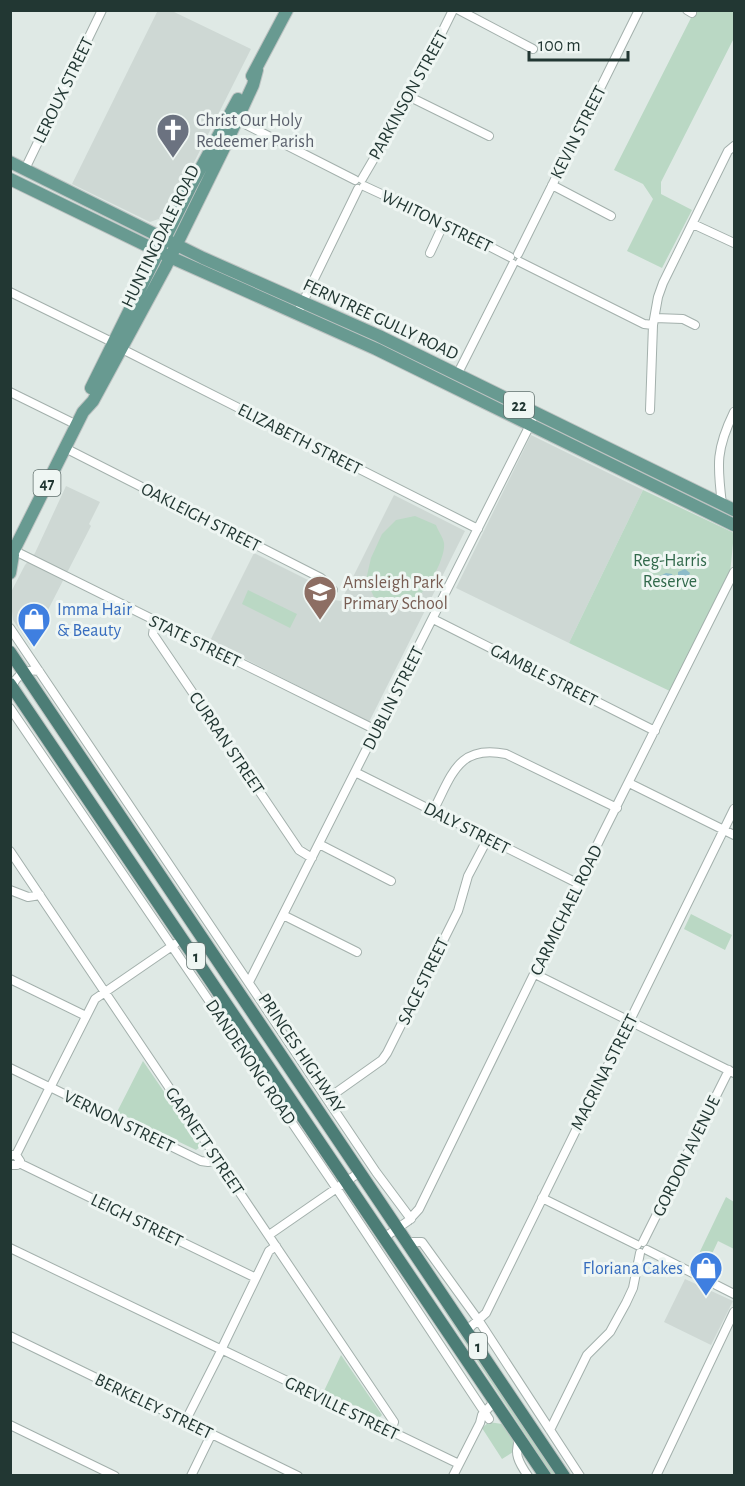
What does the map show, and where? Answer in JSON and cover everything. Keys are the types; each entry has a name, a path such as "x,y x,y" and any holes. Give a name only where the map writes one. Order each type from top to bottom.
{"highway":[{"name":"PRINCES HIGHWAY","path":"10,652 564,1476"},
{"name":"PRINCES HIGHWAY","path":"11,685 545,1476"}],"main road":[{"name":"HUNTINGDALE ROAD","path":"10,573 13,555 83,412 87,397 118,346 233,118 253,85 257,70 287,10"},
{"name":"FERNTREE GULLY ROAD","path":"10,162 170,242 379,336 457,375 533,419 735,525"},
{"name":"FERNTREE GULLY ROAD","path":"12,183 297,314 735,510"}],"street":[{"name":"LEROUX STREET","path":"25,169 102,10"},
{"name":"PARKINSON STREET","path":"297,314 360,183 410,97 453,10"},
{"path":"459,10 533,49"},
{"name":"KEVIN STREET","path":"457,375 639,10"},
{"path":"410,97 489,136"},
{"name":"WHITON STREET","path":"233,118 644,324 683,319 695,325"},
{"path":"650,410 654,322 663,284 728,152 735,146"},
{"path":"552,185 611,216"},
{"path":"430,253 444,223"},
{"path":"693,224 735,243"},
{"name":"ELIZABETH STREET","path":"10,292 477,529"},
{"path":"10,392 76,425"},
{"path":"722,504 717,467 719,450 724,433 735,412"},
{"name":"DUBLIN STREET","path":"249,982 533,419"},
{"name":"OAKLEIGH STREET","path":"65,448 321,578 333,590"},
{"name":"STATE STREET","path":"13,555 155,621 376,730"},
{"name":"CARMICHAEL ROAD","path":"385,1237 411,1219 419,1209 735,572"},
{"name":"GAMBLE STREET","path":"432,619 655,731"},
{"name":"CURRAN STREET","path":"155,621 153,634 299,850 312,858"},
{"path":"10,628 376,1173 411,1219"},
{"path":"11,685 24,672 39,671"},
{"name":"DANDENONG ROAD","path":"10,708 337,1189 487,1415"},
{"path":"433,811 456,765 468,756 492,751 506,754 617,808"},
{"name":"DALY STREET","path":"355,772 579,884"},
{"path":"629,783 735,835"},
{"name":"MACRINA STREET","path":"467,1330 486,1313 735,809"},
{"name":"SAGE STREET","path":"327,1099 382,1060 387,1053 458,911 468,876 488,838"},
{"path":"319,844 391,881"},
{"name":"GARNETT STREET","path":"10,851 394,1422 391,1431"},
{"path":"162,879 174,872"},
{"path":"10,890 28,897 40,895"},
{"path":"283,915 357,952"},
{"path":"13,1162 95,999 183,938"},
{"path":"535,974 732,1072"},
{"path":"10,979 86,1016"},
{"name":"VERNON STREET","path":"10,1068 201,1161 219,1160"},
{"name":"GORDON AVENUE","path":"550,1430 587,1355 610,1332 626,1303 633,1288 642,1248 732,1072"},
{"name":"LEIGH STREET","path":"13,1162 256,1278"},
{"path":"269,1235 360,1172"},
{"path":"542,1198 735,1294"},
{"path":"408,1242 422,1242 479,1321 580,1476"},
{"path":"186,1420 268,1251 276,1245"},
{"name":"GREVILLE STREET","path":"10,1248 459,1464"},
{"path":"656,1476 735,1312"},
{"name":"BERKELEY STREET","path":"10,1336 298,1476"},
{"path":"487,1415 495,1401"},
{"path":"453,1476 480,1423 480,1418 487,1415 507,1419"},
{"path":"10,1425 115,1476"},
{"path":"191,1476 212,1433"},
{"path":"520,1438 517,1444 518,1459 528,1476"}],"shaded area":[{"path":"158,10 172,11 251,49 167,216 150,222 72,184"},
{"path":"531,435 643,490 569,643 456,588"},
{"path":"66,486 100,502 89,524 91,526 30,645 13,620 10,594 25,565 35,553"},
{"name":"Amsleigh Park Primary School","path":"394,495 465,531 369,722 210,641 254,553 320,586 328,599 341,601"},
{"path":"685,1279 733,1301 711,1345 664,1322"}],"green space":[{"path":"692,11 734,11 734,38 661,182 661,194 692,210 662,268 627,251 653,199 643,184 614,170 694,12"},
{"name":"Reg-Harris Reserve","path":"643,490 734,533 729,584 674,693 569,643"},
{"path":"415,516 436,525 443,538 444,550 438,567 428,585 410,601 396,603 374,597 366,580 371,558 382,534 396,520"},
{"path":"248,590 297,614 290,628 242,604"},
{"path":"691,914 732,935 725,950 684,929"},
{"path":"143,1061 201,1146 196,1150 117,1112"},
{"path":"726,1197 734,1202 734,1249 718,1241 704,1271 693,1266"},
{"path":"437,1294 556,1475 552,1475 443,1309"},
{"path":"341,1355 382,1415 379,1418 324,1391"},
{"path":"489,1422 502,1424 513,1439 513,1452 502,1459 482,1428"}],"water":[{"path":"685,569 690,573 688,582 683,586 661,579 660,576 666,573 672,574 675,580 678,580 678,572"}],"place":[{"name":"Christ Our Holy Redeemer Parish","path":"173,159"},
{"name":"Amsleigh Park Primary School","path":"320,621"},
{"name":"Imma Hair & Beauty","path":"34,648"},
{"name":"Floriana Cakes","path":"706,1297"}]}
